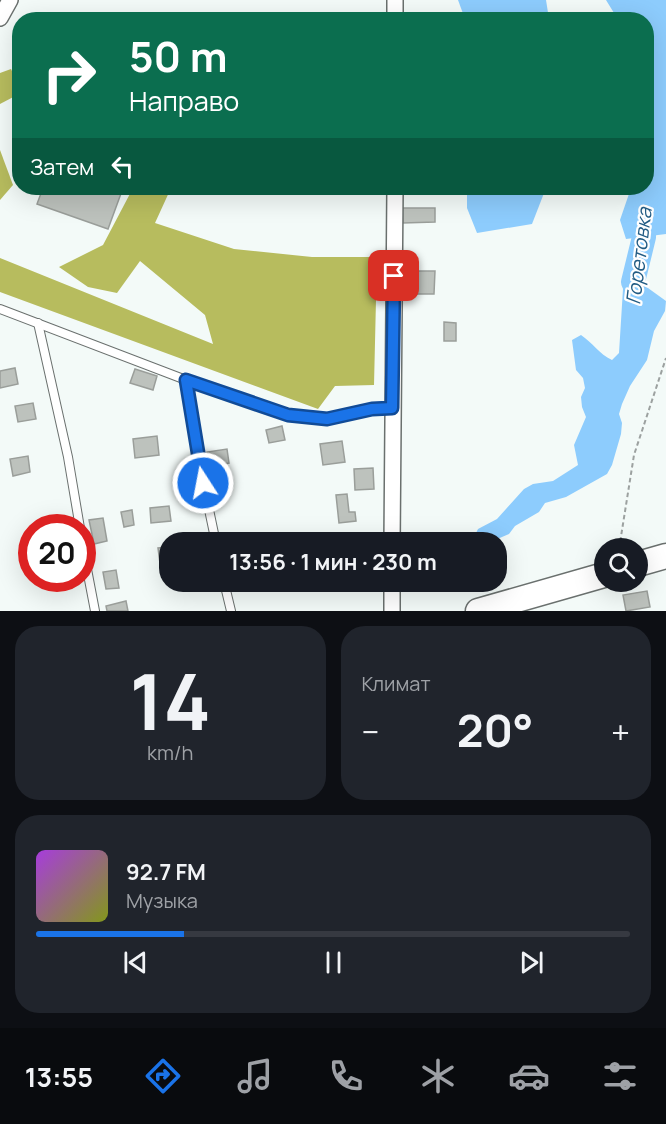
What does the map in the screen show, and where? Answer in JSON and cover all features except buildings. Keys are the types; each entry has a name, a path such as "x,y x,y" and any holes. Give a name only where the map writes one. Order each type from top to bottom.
{"main road":[{"path":"648,561 666,556"},
{"path":"478,611 594,578"}],"street":[{"path":"0,18 10,0"},
{"path":"392,532 395,195"},
{"path":"392,592 392,611"}],"lane":[{"path":"0,309 186,380 288,415 327,419 372,409 392,408"},
{"path":"38,323 68,457 78,514"},
{"path":"186,380 199,462 214,532"},
{"path":"91,592 95,611"},
{"path":"226,592 231,611"}],"path":[{"path":"622,538 634,456 666,358"}],"green space":[{"path":"11,69 12,71 12,98 0,104 0,73"},
{"path":"0,150 12,186 0,200"},
{"path":"129,195 168,195 155,223 234,249 312,257 377,257 374,385 335,386 318,409 0,292 0,258 213,344 205,315 140,261 117,293 88,287 59,267 103,245"}],"water":[{"path":"458,0 546,0 548,12 462,12"},
{"path":"606,0 666,0 666,234 626,239 620,220 629,195 654,195 654,12 613,12"},
{"path":"467,195 543,195 532,224 477,233 467,208"},
{"path":"641,253 645,262 641,283 666,301 665,311 654,331 647,360 630,386 622,404 619,414 622,423 621,434 607,474 566,497 545,503 539,512 515,526 509,534 507,535 507,532 476,532 497,519 524,489 533,484 553,481 578,465 574,445 586,417 581,397 585,388 583,378 576,370 572,340 581,335 612,360 619,353 623,289"}],"waterway":[{"name":"Горетовка","path":"633,282 644,237 646,195"}],"route":[{"path":"203,483 186,380 288,415 327,419 372,409 392,408 394,276"}]}
